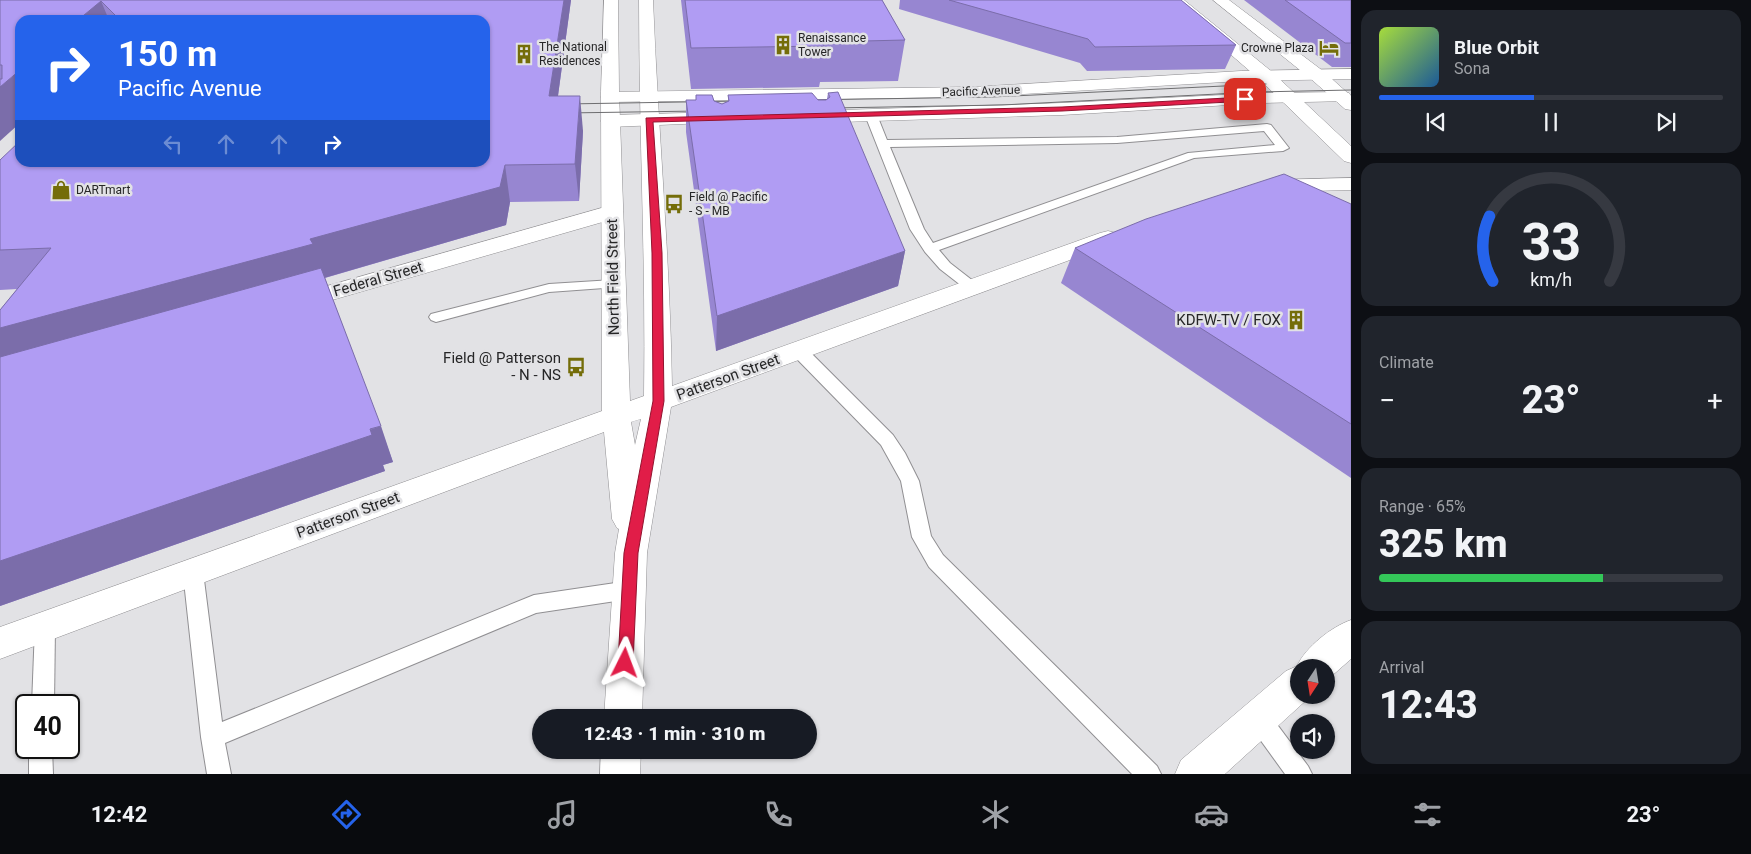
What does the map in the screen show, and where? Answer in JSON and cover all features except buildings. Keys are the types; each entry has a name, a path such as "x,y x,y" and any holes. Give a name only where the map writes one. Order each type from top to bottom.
{"street":[{"name":"North Field Street","path":"611,0 610,121 616,417 621,447 631,553"},
{"name":"North Field Street","path":"623,709 631,553 658,401 657,253 648,120 646,0"},
{"path":"1175,0 1265,75 1351,157"},
{"path":"1220,0 1317,75 1347,101"},
{"name":"Pacific Avenue","path":"610,97 972,92 1265,75 1351,74"},
{"name":"Pacific Avenue","path":"794,117 816,122 871,115 1062,109 1287,97 1347,101"},
{"path":"610,121 648,120 718,125 746,118"},
{"path":"1248,190 1288,185 1351,184"},
{"name":"Federal Street","path":"268,311 612,212"},
{"name":"Patterson Street","path":"0,643 658,401 799,352 1131,230"},
{"path":"1325,659 1351,636"},
{"path":"1195,774 1290,691"},
{"path":"620,774 621,759"}],"lane":[{"path":"871,115 917,229 945,266 983,283"},
{"path":"882,144 1116,140 1267,127 1283,148 1192,155 930,248"},
{"path":"436,318 549,288 613,284"},
{"path":"799,352 886,440 899,458 910,481 922,537 936,561 1150,774"},
{"path":"193,572 212,737 219,774"},
{"path":"212,737 534,604 629,590"},
{"path":"43,694 45,627"},
{"path":"1260,719 1300,774"},
{"path":"41,774 42,759"}],"tram line":[{"path":"804,100 992,97 1266,84"},
{"path":"831,108 1002,105 1257,92 1351,90"},
{"path":"566,104 741,101"},
{"path":"566,113 699,111"},
{"path":"0,123 15,123"}],"place":[{"name":"Renaissance Tower","path":"783,45"},
{"name":"Crowne Plaza","path":"1329,48"},
{"name":"The National Residences","path":"524,54"},
{"name":"DARTmart","path":"61,190"},
{"name":"Field @ Pacific - S - MB","path":"674,204"},
{"name":"KDFW-TV / FOX","path":"1296,320"},
{"name":"Field @ Patterson - N - NS","path":"576,367"}],"route":[{"path":"625,663 631,553 658,401 657,253 648,120 1062,109 1245,99"}]}
